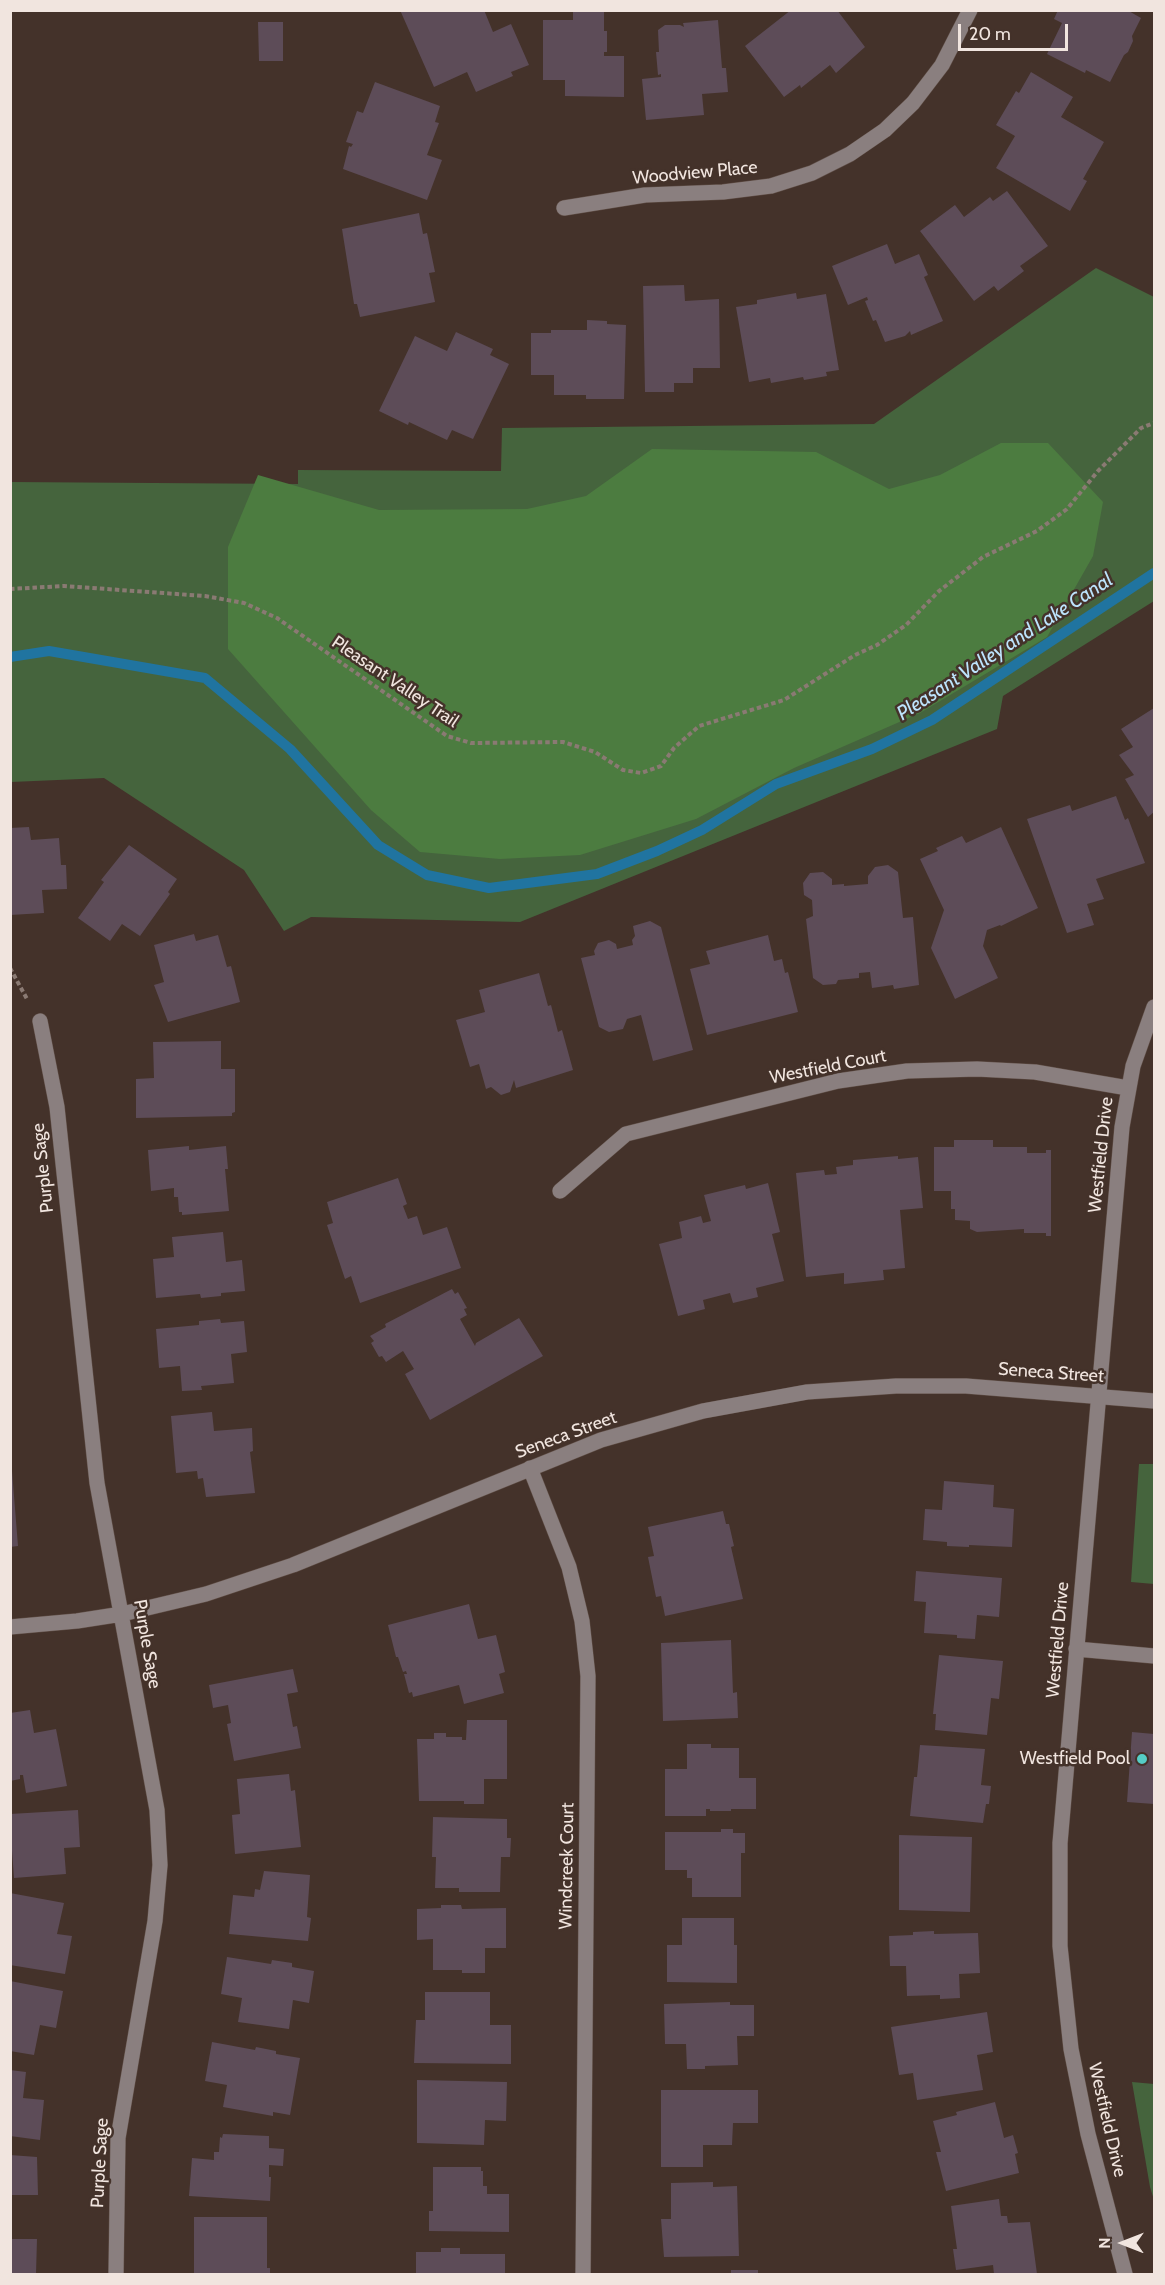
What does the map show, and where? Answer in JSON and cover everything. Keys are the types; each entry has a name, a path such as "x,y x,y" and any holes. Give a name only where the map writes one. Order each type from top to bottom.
{"street":[{"name":"Woodview Place","path":"564,208 645,195 723,192 771,186 821,169 850,154 885,130 913,103 942,65 970,10"},
{"name":"Westfield Drive","path":"1125,2274 1088,2134 1073,2060 1060,1946 1060,1843 1122,1127 1133,1066 1155,1007"},
{"name":"Purple Sage","path":"40,1021 57,1107 97,1483 157,1810 160,1865 155,1921 118,2138 116,2274"},
{"name":"Westfield Court","path":"560,1191 626,1134 838,1081 907,1071 976,1069 1035,1072 1128,1088"},
{"name":"Seneca Street","path":"10,1628 122,1614 206,1594 293,1565 601,1440 703,1411 807,1392 896,1386 966,1386 1155,1401"},
{"name":"Windcreek Court","path":"530,1468 569,1567 582,1621 588,1676 583,2274"},
{"path":"1076,1649 1155,1656"}],"path":[{"name":"Pleasant Valley Trail","path":"10,589 64,586 205,596 244,603 277,618 447,736 471,743 563,742 595,752 622,770 641,773 661,766 674,748 699,726 784,700 855,656 878,645 906,625 939,591 983,557 1037,531 1066,509 1098,471 1141,428 1155,423"},
{"path":"10,968 40,1021"}],"green space":[{"path":"1096,268 1154,297 1154,601 1003,696 997,729 520,922 311,917 284,931 244,870 104,778 11,782 10,482 298,484 298,470 501,471 502,428 874,424"},
{"path":"1001,443 1048,443 1103,502 1093,556 1047,637 920,713 794,768 696,819 580,855 500,859 420,852 371,810 228,649 228,547 258,475 379,510 527,509 586,496 652,449 816,452 889,489 940,475"},
{"path":"1139,1464 1154,1464 1154,1584 1131,1582"},
{"path":"1132,2082 1154,2084 1154,2200 1150,2187"}],"building":[{"path":"400,10 484,10 493,32 511,24 529,65 511,72 513,76 476,92 467,72 434,87"},
{"path":"573,10 604,10 607,52 604,52 604,56 624,56 624,97 565,96 565,80 543,80 543,20 573,20"},
{"path":"791,10 837,10 865,47 836,73 830,65 801,88 800,85 784,97 745,46"},
{"path":"1058,10 1127,10 1141,18 1132,36 1133,41 1128,52 1124,55 1110,82 1086,70 1085,73 1047,54 1062,23 1054,19"},
{"path":"718,20 722,68 726,68 728,92 702,94 704,115 646,120 642,79 661,77 661,74 658,75 656,52 659,52 658,30 665,25 684,27 683,23"},
{"path":"258,22 283,22 283,61 259,61"},
{"path":"1031,72 1073,97 1061,117 1104,142 1083,179 1087,181 1070,211 996,168 1015,136 996,125 1016,91 1019,93"},
{"path":"375,82 440,106 435,122 439,123 427,155 442,160 427,200 343,169 349,146 353,144 346,142 357,111 363,113"},
{"path":"1007,191 1048,246 1020,266 1024,271 998,291 994,286 974,301 920,231 955,205 964,217 990,197 993,201"},
{"path":"419,213 423,234 427,233 435,272 429,273 435,302 360,317 357,304 354,304 342,229"},
{"path":"887,244 895,264 919,254 928,275 924,277 943,321 911,335 910,331 905,336 885,342 865,301 868,300 867,297 848,305 832,266"},
{"path":"684,285 685,301 719,299 720,368 693,368 693,383 674,383 674,392 645,392 643,286"},
{"path":"796,293 797,299 826,294 839,370 826,372 827,376 804,380 803,377 771,383 770,378 749,382 736,307 757,304 757,300"},
{"path":"587,320 626,325 624,399 586,399 586,395 554,395 554,375 531,375 531,333 551,333 551,330 587,330"},
{"path":"456,332 493,349 490,355 509,364 473,439 452,430 447,440 379,411 415,336 447,351"},
{"path":"1154,708 1154,812 1148,817 1125,779 1134,775 1119,755 1133,747 1121,729"},
{"path":"1116,796 1125,820 1128,818 1145,863 1096,879 1104,899 1087,904 1094,925 1067,933 1027,819 1070,805 1072,811"},
{"path":"29,827 31,840 59,838 61,865 66,865 67,889 42,890 44,913 10,915 10,828"},
{"path":"1001,827 1038,908 1001,926 987,930 983,946 998,978 955,999 931,948 944,910 920,859 938,851 936,848 962,836 966,843"},
{"path":"129,845 177,879 168,892 170,894 140,936 122,924 110,941 78,918 104,882 101,880"},
{"path":"888,865 898,872 903,918 913,917 919,985 894,989 893,985 872,988 870,972 859,973 859,978 838,980 836,984 823,985 813,978 806,919 813,916 812,900 804,895 803,883 810,873 823,872 832,879 832,885 868,884 868,876 875,867"},
{"path":"650,921 661,927 693,1050 653,1061 641,1015 627,1019 623,1029 609,1032 599,1027 581,958 595,955 594,951 598,943 609,940 616,944 617,949 633,945 632,940 635,936 633,926"},
{"path":"194,934 196,941 218,935 227,967 231,966 240,1002 168,1022 154,985 164,982 154,945"},
{"path":"768,935 774,961 782,959 785,973 788,972 798,1012 707,1035 690,969 710,964 706,951"},
{"path":"539,973 558,1032 562,1030 573,1070 516,1088 514,1080 510,1092 501,1095 491,1087 486,1089 479,1064 470,1067 456,1020 485,1012 479,990"},
{"path":"221,1041 221,1069 235,1069 235,1112 232,1116 136,1118 136,1079 154,1078 153,1042"},
{"path":"954,1140 993,1140 993,1147 1027,1147 1027,1153 1046,1153 1046,1150 1051,1150 1051,1236 1046,1236 1046,1233 1024,1233 1024,1229 977,1232 970,1229 970,1221 955,1220 955,1209 951,1209 951,1191 934,1191 934,1147 954,1147"},
{"path":"189,1146 189,1150 226,1146 228,1169 225,1169 229,1211 182,1215 182,1212 179,1212 178,1197 174,1197 174,1188 151,1191 148,1150"},
{"path":"898,1156 898,1159 918,1157 923,1208 900,1210 905,1268 883,1270 884,1280 844,1284 844,1273 806,1277 796,1173 824,1170 825,1175 837,1174 836,1167 853,1165 853,1160"},
{"path":"398,1178 407,1204 403,1206 408,1219 417,1216 423,1235 447,1227 461,1268 360,1303 351,1276 345,1279 327,1225 333,1223 327,1202"},
{"path":"768,1183 780,1232 772,1234 784,1281 756,1288 758,1297 733,1303 730,1293 703,1300 705,1309 678,1316 659,1244 682,1238 679,1222 701,1216 703,1223 711,1221 704,1195 745,1185 746,1189"},
{"path":"223,1232 226,1262 242,1260 245,1291 201,1298 200,1294 156,1298 153,1259 174,1257 172,1237"},
{"path":"452,1289 455,1294 458,1292 467,1308 464,1309 467,1315 460,1319 475,1346 476,1343 519,1318 543,1356 430,1420 405,1374 414,1369 403,1351 386,1362 382,1356 379,1357 371,1343 374,1341 370,1336 386,1327 385,1324"},
{"path":"220,1319 221,1323 244,1321 247,1352 231,1354 234,1383 201,1386 202,1390 182,1391 180,1366 159,1368 156,1329 199,1325 199,1321"},
{"path":"212,1412 214,1431 252,1428 253,1451 250,1452 255,1493 206,1497 203,1478 198,1479 197,1471 176,1473 171,1416"},
{"path":"10,1471 12,1471 18,1546 10,1547"},
{"path":"944,1481 994,1485 993,1507 1014,1509 1012,1547 947,1546 947,1542 923,1540 925,1509 942,1510"},
{"path":"723,1511 726,1524 729,1524 734,1546 731,1547 743,1599 665,1616 661,1596 656,1597 648,1557 654,1556 648,1527"},
{"path":"916,1571 1002,1578 999,1617 977,1615 975,1639 957,1638 957,1635 924,1633 926,1602 914,1601"},
{"path":"469,1604 478,1639 496,1635 505,1672 499,1674 504,1693 464,1704 459,1685 413,1697 412,1692 409,1693 404,1674 407,1674 406,1671 403,1672 398,1657 396,1657 388,1625"},
{"path":"731,1640 733,1693 737,1692 738,1718 663,1721 661,1643"},
{"path":"939,1655 1003,1661 999,1699 991,1698 987,1735 935,1730 936,1714 933,1714"},
{"path":"293,1669 298,1692 287,1694 293,1727 297,1726 301,1748 234,1761 227,1724 231,1723 228,1705 213,1708 209,1685"},
{"path":"30,1710 34,1733 56,1729 67,1786 26,1793 23,1775 20,1775 20,1779 10,1781 10,1713"},
{"path":"467,1720 507,1720 507,1779 484,1779 484,1804 464,1804 464,1801 419,1801 417,1739 434,1739 434,1733 446,1733 446,1737 462,1737 462,1740 466,1740"},
{"name":"Westfield Pool","path":"1132,1732 1154,1734 1154,1804 1127,1802"},
{"path":"687,1744 711,1744 711,1748 739,1748 739,1778 756,1778 756,1809 710,1811 706,1809 706,1816 665,1816 665,1769 687,1769"},
{"path":"920,1745 985,1749 981,1785 991,1786 989,1804 986,1804 983,1823 910,1816"},
{"path":"289,1774 291,1791 295,1790 301,1847 235,1854 232,1815 240,1814 237,1779"},
{"path":"78,1810 80,1847 64,1848 66,1874 14,1878 12,1851 10,1851 10,1814"},
{"path":"433,1817 507,1819 507,1838 511,1838 510,1857 501,1857 500,1892 459,1892 459,1888 435,1888 436,1857 432,1857"},
{"path":"721,1829 733,1829 733,1833 745,1833 745,1853 741,1853 741,1897 692,1897 692,1878 687,1878 687,1870 665,1870 665,1832 721,1832"},
{"path":"899,1835 972,1837 970,1912 899,1910"},
{"path":"264,1871 310,1875 307,1917 311,1918 308,1941 229,1934 233,1895 254,1897 255,1889 260,1890"},
{"path":"10,1893 64,1903 57,1934 72,1936 65,1974 10,1965"},
{"path":"441,1905 461,1905 462,1909 506,1908 506,1948 485,1948 485,1973 433,1970 433,1939 417,1940 417,1909 441,1908"},
{"path":"682,1918 734,1918 737,1983 667,1982 667,1945 682,1945"},
{"path":"934,1931 934,1934 978,1933 980,1973 959,1974 960,1998 940,1999 940,1995 907,1996 906,1966 890,1966 889,1936"},
{"path":"227,1957 271,1964 272,1960 292,1963 292,1967 314,1971 309,2003 293,2000 289,2029 238,2022 242,1998 221,1994"},
{"path":"10,1981 63,1991 56,2028 40,2025 34,2055 10,2051"},
{"path":"425,1992 490,1992 490,2025 511,2025 511,2064 414,2063 416,2020 425,2020"},
{"path":"730,2002 730,2005 754,2005 754,2036 737,2036 738,2065 687,2069 686,2044 665,2044 664,2004"},
{"path":"987,2012 993,2052 977,2055 983,2090 917,2100 913,2073 899,2075 891,2027"},
{"path":"212,2042 255,2050 256,2047 276,2051 276,2054 300,2058 290,2115 273,2112 273,2116 223,2107 227,2085 205,2081"},
{"path":"10,2070 26,2072 23,2098 44,2100 40,2140 10,2136"},
{"path":"417,2080 507,2082 506,2121 485,2120 484,2145 417,2143"},
{"path":"661,2090 758,2090 758,2123 733,2123 732,2145 703,2145 703,2167 661,2167"},
{"path":"995,2102 1004,2138 1013,2135 1018,2153 1015,2154 1019,2173 946,2191 936,2152 941,2152 933,2121 957,2115 956,2112"},
{"path":"223,2134 269,2136 269,2148 284,2149 283,2166 269,2165 270,2201 189,2196 192,2158 214,2160 214,2152 219,2152 220,2137 222,2138"},
{"path":"10,2155 37,2157 38,2195 10,2195"},
{"path":"433,2167 481,2167 483,2186 487,2186 487,2194 509,2194 509,2232 429,2231 429,2211 433,2211"},
{"path":"713,2182 713,2187 737,2186 739,2256 664,2257 661,2219 671,2219 671,2183"},
{"path":"999,2199 1001,2216 1007,2216 1008,2223 1030,2222 1037,2274 994,2274 993,2265 956,2270 953,2249 957,2249 951,2206"},
{"path":"194,2217 267,2217 267,2268 270,2268 270,2274 194,2274"},
{"path":"10,2239 37,2239 36,2274 10,2274"},
{"path":"441,2248 460,2248 460,2254 505,2254 505,2274 416,2274 416,2252 441,2252"},
{"path":"731,2270 758,2270 758,2274 731,2274"}],"waterway":[{"name":"Pleasant Valley and Lake Canal","path":"10,657 49,651 205,678 290,749 378,845 427,875 489,888 597,874 657,851 702,830 776,784 872,749 932,720 1154,573"}],"place":[{"name":"Westfield Pool","path":"1142,1759"}]}
